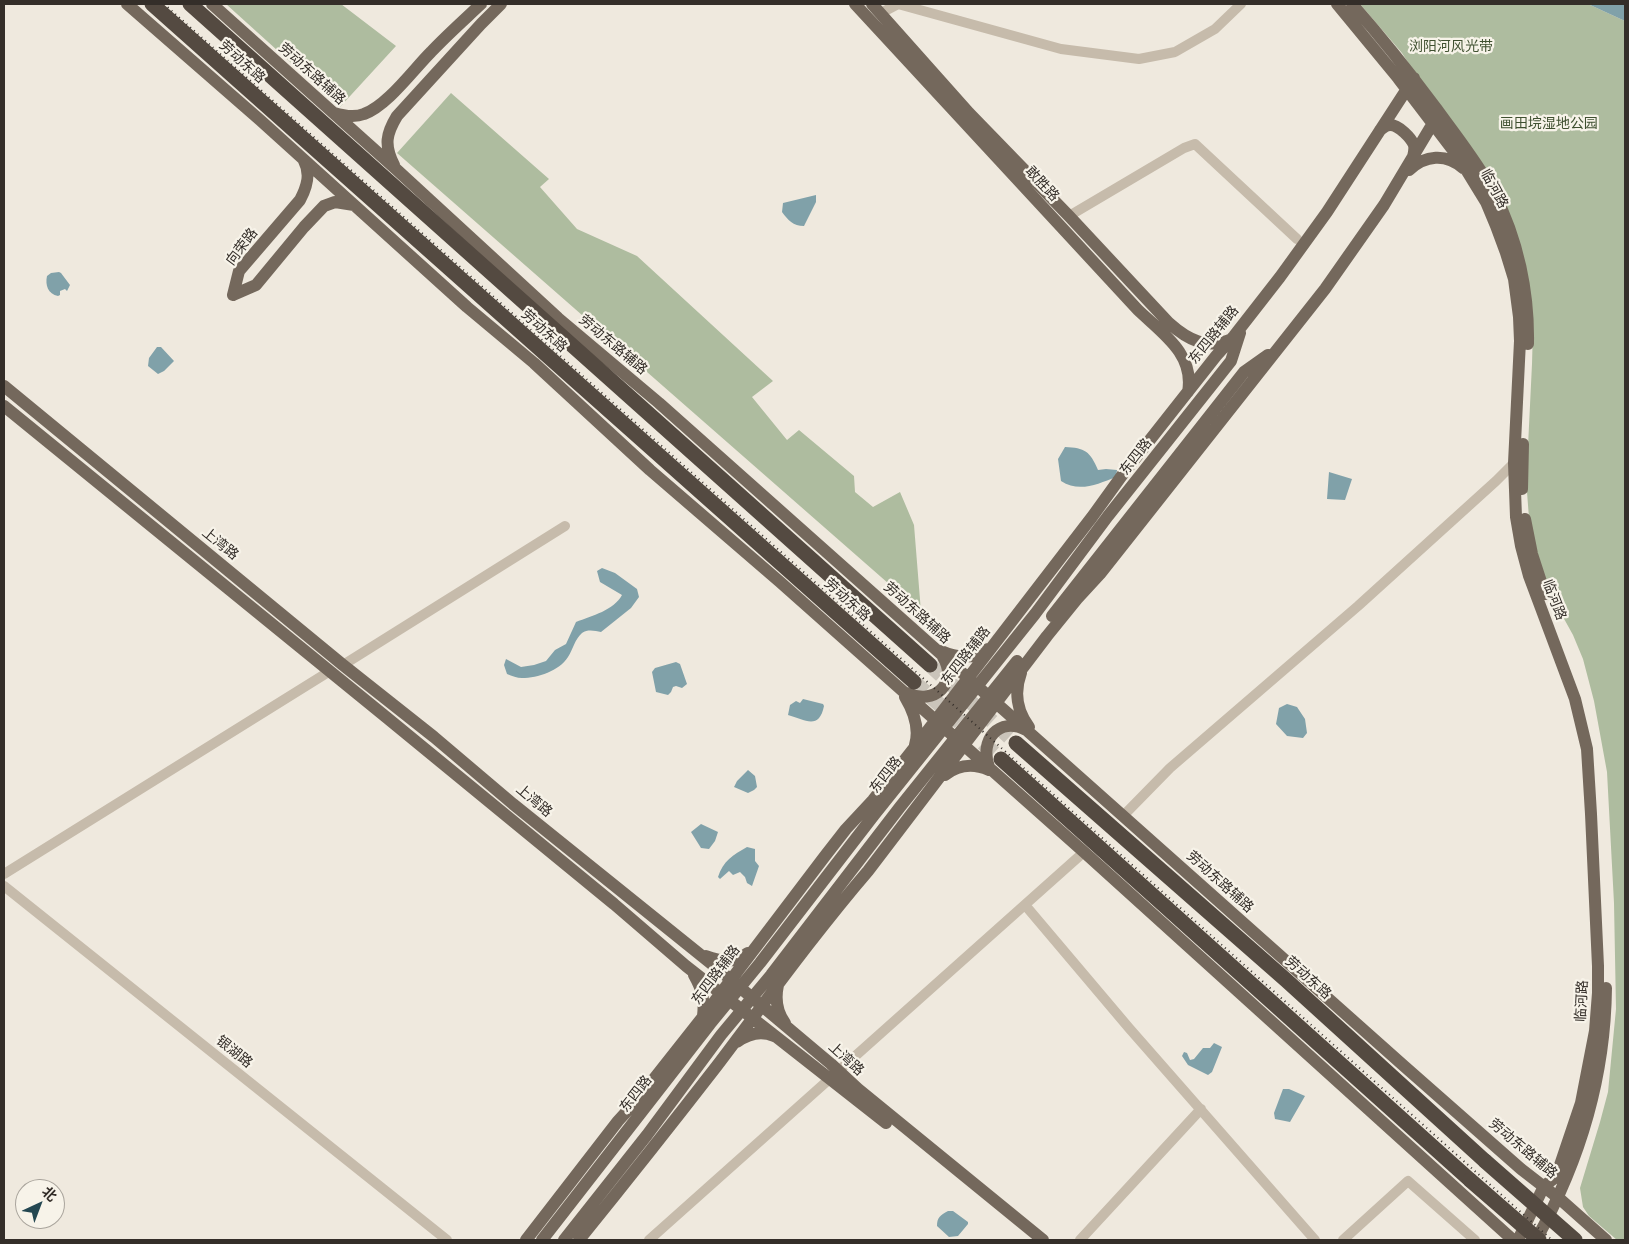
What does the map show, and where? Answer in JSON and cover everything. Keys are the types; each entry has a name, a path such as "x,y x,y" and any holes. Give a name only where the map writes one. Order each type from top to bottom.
{"highway":[{"name":"劳动东路","path":"152,4 905,687"},
{"name":"劳动东路","path":"190,4 936,660"},
{"name":"劳动东路","path":"1016,743 1286,980 1575,1240"},
{"path":"996,767 1537,1240"}],"main road":[{"path":"127,4 468,307 534,363 650,470 918,697 934,695 945,684 948,671 945,660 936,660"},
{"name":"劳动东路辅路","path":"212,4 558,318 660,403 929,644 936,660 972,682 1520,1169 1544,1186 1606,1240"},
{"path":"332,112 352,117 374,110 432,50 481,4"},
{"path":"396,169 390,158 386,142 391,125 397,116 501,4"},
{"name":"敢胜路","path":"855,4 1138,310 1179,350 1188,369 1188,392"},
{"name":"临河路","path":"1338,4 1385,62 1410,84"},
{"name":"临河路","path":"1352,4 1436,118 1472,158 1494,194 1507,222 1521,270 1528,321 1522,455 1522,492 1525,522 1540,580 1583,699 1591,728 1596,758 1606,951 1606,1010 1598,1079 1581,1141 1558,1198 1537,1240"},
{"name":"敢胜路","path":"877,8 969,113 1069,216 1147,301 1177,330 1192,340 1206,343 1222,343 1232,339"},
{"path":"1385,62 1396,87 1397,100 1395,107"},
{"name":"东四路辅路","path":"735,984 756,946 853,822 915,747 940,724 972,682 992,646 1123,474 1244,324 1304,244 1410,84"},
{"path":"579,1240 753,1017 757,1002 790,950 812,921 960,742 1016,669 1117,554 1325,289 1399,181 1436,118"},
{"name":"临河路","path":"1436,118 1486,202 1514,279 1520,341 1514,463 1516,517 1529,576 1575,699 1586,749 1591,814 1598,993 1595,1031 1583,1094 1572,1133 1556,1177 1544,1186 1518,1240"},
{"path":"1380,130 1388,125 1398,128 1413,143 1415,148 1413,157"},
{"path":"1399,181 1422,160 1438,157 1454,161 1470,174"},
{"name":"向荣路","path":"303,159 308,172 300,200 239,271 233,295 256,285 324,206 335,202 354,206"},
{"name":"东四路","path":"972,682 999,659 1231,361 1244,324"},
{"path":"1041,743 1024,721 1020,711 1017,689 1016,669 1035,637 1244,372 1278,349"},
{"name":"上湾路","path":"4,386 343,665 698,952 793,1032 834,1075 1030,1240"},
{"name":"上湾路","path":"4,406 614,904 686,966 779,1038 858,1089 1043,1240"},
{"path":"1028,600 1067,571"},
{"path":"1055,612 1092,583"},
{"path":"929,644 958,657 975,655 984,652 992,646"},
{"path":"999,659 996,667 1000,673 1016,669"},
{"path":"905,687 940,724 960,742 996,767 1084,852 1513,1240"},
{"path":"904,777 918,734 905,687"},
{"name":"东四路","path":"542,1240 692,1046 725,996 904,777 940,724"},
{"path":"996,767 985,750 988,739 994,732 1016,726 1028,732"},
{"path":"564,1240 742,1009 757,1002 779,982 937,781 960,742"},
{"path":"937,781 953,769 966,765 996,767"},
{"path":"853,822 892,792"},
{"path":"812,921 855,886"},
{"path":"698,952 721,960 735,961 756,946"},
{"path":"790,950 779,982 776,1003 780,1016 793,1032"},
{"path":"686,966 694,975 704,1001 702,1018 692,1046"},
{"name":"东四路辅路","path":"526,1240 702,1018 725,996"},
{"path":"729,1049 740,1040 752,1034 765,1033 779,1038"},
{"path":"632,1106 666,1080"},
{"path":"653,1126 688,1102"}],"street":[{"path":"877,8 898,4 1061,49 1139,59 1175,52 1215,29 1241,4"},
{"path":"1069,216 1184,148 1196,144 1297,239"},
{"path":"1123,816 1170,768 1365,599 1514,463"},
{"path":"343,665 565,526"},
{"path":"4,874 330,672"},
{"path":"650,1240 1084,852"},
{"name":"银湖路","path":"4,886 447,1240"},
{"name":"银湖路","path":"4,894 438,1240"},
{"path":"1026,905 1116,1014 1315,1240"},
{"path":"1080,1240 1201,1109"},
{"path":"1342,1240 1408,1180 1475,1240"}],"green space":[{"path":"226,4 341,4 396,46 340,107"},
{"name":"画田垸湿地公园","path":"1360,4 1588,4 1625,21 1625,1240 1617,1240 1589,1216 1583,1207 1580,1188 1608,1092 1616,1009 1614,903 1607,772 1594,701 1583,659 1573,635 1547,588 1538,562 1529,518 1527,467 1533,327 1531,301 1414,72 1402,53"},
{"path":"451,93 549,179 540,187 577,229 637,256 773,381 752,397 787,440 799,430 854,476 855,492 873,507 900,492 914,525 921,612 397,153"}],"water":[{"path":"1588,4 1625,4 1625,21"},
{"path":"816,195 816,202 804,226 791,222 782,212 783,203"},
{"path":"59,272 70,285 67,291 65,289 60,291 58,296 50,291 46,279 51,273"},
{"path":"157,347 161,347 174,361 158,374 148,366 149,358"},
{"path":"1065,447 1077,448 1086,452 1098,470 1117,470 1116,477 1095,485 1082,487 1068,485 1061,481 1058,459"},
{"path":"1329,472 1352,479 1345,500 1327,499"},
{"path":"602,568 615,573 637,589 639,597 631,608 601,632 589,631 582,633 568,657 554,670 528,678 518,678 507,674 504,665 506,659 521,667 546,661 555,650 566,644 576,622 614,605 622,595 600,582 597,571"},
{"path":"676,662 680,664 687,684 682,688 673,687 668,695 656,692 652,672 655,668"},
{"path":"803,699 823,704 822,714 819,719 805,721 788,715 790,705 796,701 800,703"},
{"path":"1287,704 1297,707 1305,719 1307,733 1303,738 1287,736 1276,724 1279,708"},
{"path":"748,770 755,776 757,787 748,793 734,787"},
{"path":"701,824 718,832 715,841 709,849 701,848 691,832"},
{"path":"747,847 755,849 755,861 759,866 752,886 747,883 745,877 740,872 733,875 729,871 720,879 718,877 720,871 726,863"},
{"path":"1214,1043 1222,1047 1212,1072 1208,1075 1188,1065 1182,1056 1184,1052 1187,1053 1190,1060 1194,1059 1203,1048 1210,1048"},
{"path":"1283,1089 1289,1089 1305,1096 1290,1122 1275,1119 1274,1113"},
{"path":"948,1211 953,1211 968,1222 958,1236 949,1237 937,1226 939,1217"}],"tunnel":[{"path":"930,665 1016,743"},
{"path":"914,682 1001,759"}],"railway":[{"path":"164,4 1552,1240"}],"park label":[{"name":"浏阳河风光带","path":"1451,47"}]}
